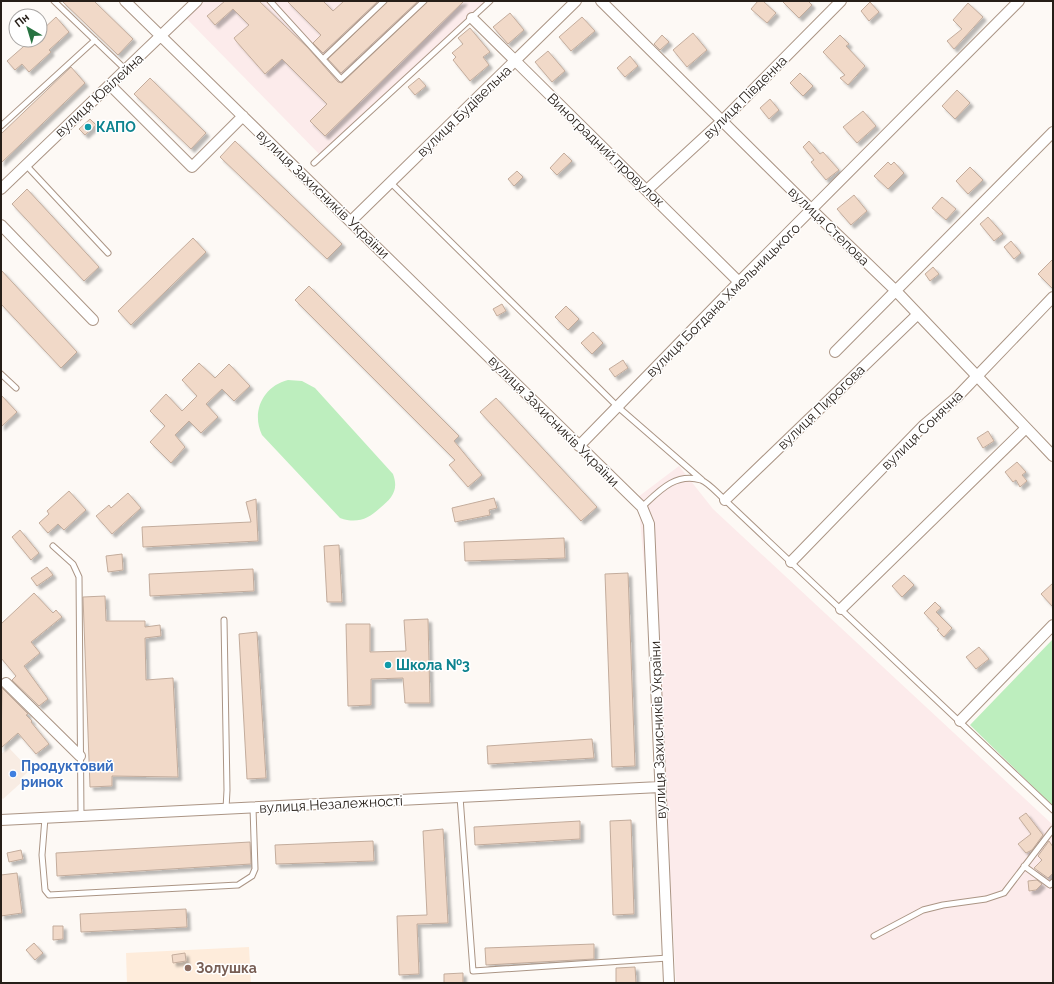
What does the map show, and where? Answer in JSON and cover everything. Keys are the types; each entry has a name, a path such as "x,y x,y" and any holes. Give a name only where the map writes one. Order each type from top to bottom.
{"street":[{"name":"вулиця Захисників України","path":"125,1 642,507 649,524 670,983"},
{"name":"вулиця Ювілейна","path":"1,189 197,1"},
{"name":"вулиця Будівельна","path":"350,221 576,1"},
{"name":"вулиця Степова","path":"601,1 896,291 1053,456"},
{"name":"вулиця Південна","path":"648,190 722,120 841,1"},
{"name":"вулиця Богдана Хмельницького","path":"579,446 739,282 1019,1"},
{"name":"Виноградний провулок","path":"472,18 648,190 739,282"},
{"path":"110,85 192,167 244,116"},
{"path":"835,352 1053,132"},
{"path":"1,225 93,320"},
{"name":"вулиця Сонячна","path":"791,562 924,425 957,397 1053,297"},
{"name":"вулиця Пирогова","path":"725,500 918,314"},
{"path":"841,609 1026,428"},
{"path":"960,721 1053,625"},
{"path":"6,683 80,756"},
{"name":"вулиця Незалежності","path":"1,820 660,787"}],"lane":[{"path":"54,1 126,70"},
{"path":"270,1 341,79 424,1"},
{"path":"323,59 384,1"},
{"path":"314,163 490,1"},
{"path":"1,126 95,40"},
{"path":"26,164 108,253"},
{"path":"390,182 618,407 725,500 1053,810"},
{"path":"1,374 16,388"},
{"path":"642,507 666,484 686,478 702,480"},
{"path":"53,546 73,564 79,576 81,816"},
{"path":"224,620 227,790 226,809"},
{"path":"460,796 473,971 668,958"},
{"path":"44,818 42,855 46,890 48,895 56,895 238,885 252,876 255,869 253,808"},
{"path":"874,936 923,910 943,905 986,899 1004,893 1053,829"},
{"path":"1024,866 1050,885 1053,882"}],"shaded area":[{"path":"203,1 486,1 323,158 186,18"},
{"path":"679,466 713,509 1053,825 1053,983 676,983 667,825 638,497"},
{"name":"Продуктовий ринок","path":"9,748 30,770 22,777 24,780 3,799 1,797 1,754"},
{"name":"Золушка","path":"249,947 251,983 127,983 126,953"}],"green space":[{"path":"288,380 302,381 315,388 393,474 395,489 391,497 376,512 367,518 352,521 340,518 262,435 258,418 262,401 272,388 279,383"},
{"path":"1053,639 1053,806 970,725"}],"building":[{"path":"62,1 94,1 133,39 118,55"},
{"path":"225,1 259,1 308,48 338,82 342,83 428,1 464,1 325,136 310,121 327,104 282,59 265,74 234,38 249,25 233,9 215,25 207,16"},
{"path":"287,1 323,1 333,11 344,1 378,1 323,53 313,43 321,35"},
{"path":"388,1 418,1 341,73 328,59"},
{"path":"758,1 763,1 776,13 767,23 751,9"},
{"path":"782,1 808,1 812,5 799,18"},
{"path":"870,2 879,12 869,21 861,11"},
{"path":"968,3 983,17 954,49 947,41 962,29 953,20"},
{"path":"510,13 524,30 508,44 493,27"},
{"path":"56,17 69,32 49,50 51,52 29,72 22,64 15,70 7,61 22,48 48,48 48,24"},
{"path":"582,17 595,31 571,51 559,37"},
{"path":"470,28 490,52 483,57 489,65 470,81 453,60 456,57 452,53 463,44 458,38"},
{"path":"693,33 707,50 687,67 673,50"},
{"path":"662,35 669,42 660,50 654,44"},
{"path":"840,35 849,44 846,46 865,66 848,85 840,78 845,75 823,52"},
{"path":"548,51 565,71 552,82 535,62"},
{"path":"630,56 638,66 625,77 617,68"},
{"path":"71,67 85,83 1,163 1,134"},
{"path":"800,73 813,86 803,96 790,83"},
{"path":"150,78 206,133 191,149 134,94"},
{"path":"419,78 426,86 415,95 408,87"},
{"path":"957,90 970,103 955,119 942,106"},
{"path":"770,99 779,110 769,119 760,108"},
{"path":"863,111 876,126 857,143 843,127"},
{"name":"КАПО","path":"90,119 96,125 85,135 79,129"},
{"path":"235,141 342,244 327,259 220,157"},
{"path":"809,141 820,154 823,152 839,170 826,180 811,162 814,160 803,147"},
{"path":"564,153 572,161 557,175 550,168"},
{"path":"888,162 891,165 894,162 904,173 888,189 874,176"},
{"path":"970,167 983,180 968,194 956,181"},
{"path":"517,171 523,177 514,186 508,179"},
{"path":"27,189 99,267 84,281 12,204"},
{"path":"854,195 867,211 851,225 837,209"},
{"path":"942,197 956,209 946,220 932,208"},
{"path":"988,217 1003,234 994,241 980,224"},
{"path":"193,238 206,252 131,325 118,311"},
{"path":"1011,241 1021,253 1014,259 1004,247"},
{"path":"1053,259 1053,289 1038,274"},
{"path":"933,267 939,274 930,281 925,274"},
{"path":"1,270 77,352 61,368 1,304"},
{"path":"309,286 459,436 454,441 482,475 468,487 449,465 455,460 295,300"},
{"path":"502,304 506,311 497,316 493,309"},
{"path":"566,306 579,319 568,330 555,317"},
{"path":"593,332 603,343 592,354 581,343"},
{"path":"623,360 628,368 615,377 609,369"},
{"path":"199,363 215,378 229,364 250,386 234,401 222,389 206,404 218,417 201,433 189,421 175,435 185,447 171,463 150,442 165,426 150,411 166,394 182,411 197,396 182,380"},
{"path":"1,395 17,412 1,427"},
{"path":"496,398 597,507 581,521 480,412"},
{"path":"988,431 994,441 983,448 977,438"},
{"path":"1017,462 1026,472 1022,475 1027,481 1020,487 1016,480 1013,482 1005,472"},
{"path":"69,491 86,510 64,530 58,524 48,533 39,523 49,514 47,511"},
{"path":"128,493 141,508 112,534 96,516 109,505 111,508"},
{"path":"494,498 497,508 489,510 490,515 455,522 452,508"},
{"path":"256,499 258,541 143,547 142,527 251,522 246,502"},
{"path":"20,530 39,553 31,560 12,537"},
{"path":"564,538 565,558 465,561 464,542"},
{"path":"339,545 342,602 327,602 324,546"},
{"path":"122,554 123,570 108,572 106,556"},
{"path":"47,567 53,575 37,586 31,578"},
{"path":"253,569 254,591 150,596 149,574"},
{"path":"628,573 635,766 612,767 605,574"},
{"path":"904,575 914,585 902,597 892,586"},
{"path":"1053,583 1053,607 1041,594"},
{"path":"34,593 53,613 56,610 62,617 31,642 40,653 24,666 48,699 39,706 12,680 16,676 1,658 1,624"},
{"path":"105,596 106,621 145,621 145,627 160,625 161,636 145,638 146,680 173,678 178,777 112,776 112,786 90,787 83,597"},
{"path":"935,602 941,608 936,612 952,628 944,637 937,630 939,629 924,613"},
{"name":"Школа №3","path":"428,619 430,703 405,703 403,678 371,679 371,705 348,706 346,624 370,624 370,652 406,651 404,620"},
{"path":"257,632 266,778 247,779 239,634"},
{"path":"979,647 989,659 976,669 966,657"},
{"path":"2,688 28,714 26,715 49,744 36,754 18,733 1,748"},
{"path":"592,739 594,758 488,764 487,746"},
{"path":"1026,813 1043,835 1032,850 1026,853 1018,844 1031,834 1019,818"},
{"path":"631,820 634,914 613,915 610,821"},
{"path":"580,821 580,839 475,845 474,827"},
{"path":"443,829 448,923 417,924 419,974 399,975 397,916 427,915 423,831"},
{"path":"373,841 374,861 276,864 275,845"},
{"path":"1049,841 1053,847 1053,873 1048,878 1034,868 1042,860 1038,856"},
{"path":"250,842 251,864 57,876 56,853"},
{"path":"21,850 23,859 9,862 7,853"},
{"path":"17,873 22,913 1,916 1,875"},
{"path":"1037,880 1042,884 1036,890 1029,891 1028,881"},
{"path":"186,909 187,927 81,932 80,914"},
{"path":"53,926 63,926 63,939 53,940"},
{"path":"34,943 43,953 35,960 26,950"},
{"path":"594,944 594,959 486,965 485,948"},
{"path":"185,953 186,961 173,963 172,955"},
{"path":"635,967 636,983 616,983 616,968"},
{"path":"463,973 463,983 444,983 444,974"}],"place":[{"name":"КАПО","path":"88,127"},
{"name":"Школа №3","path":"388,665"},
{"name":"Продуктовий ринок","path":"13,774"},
{"name":"Золушка","path":"188,968"}]}
